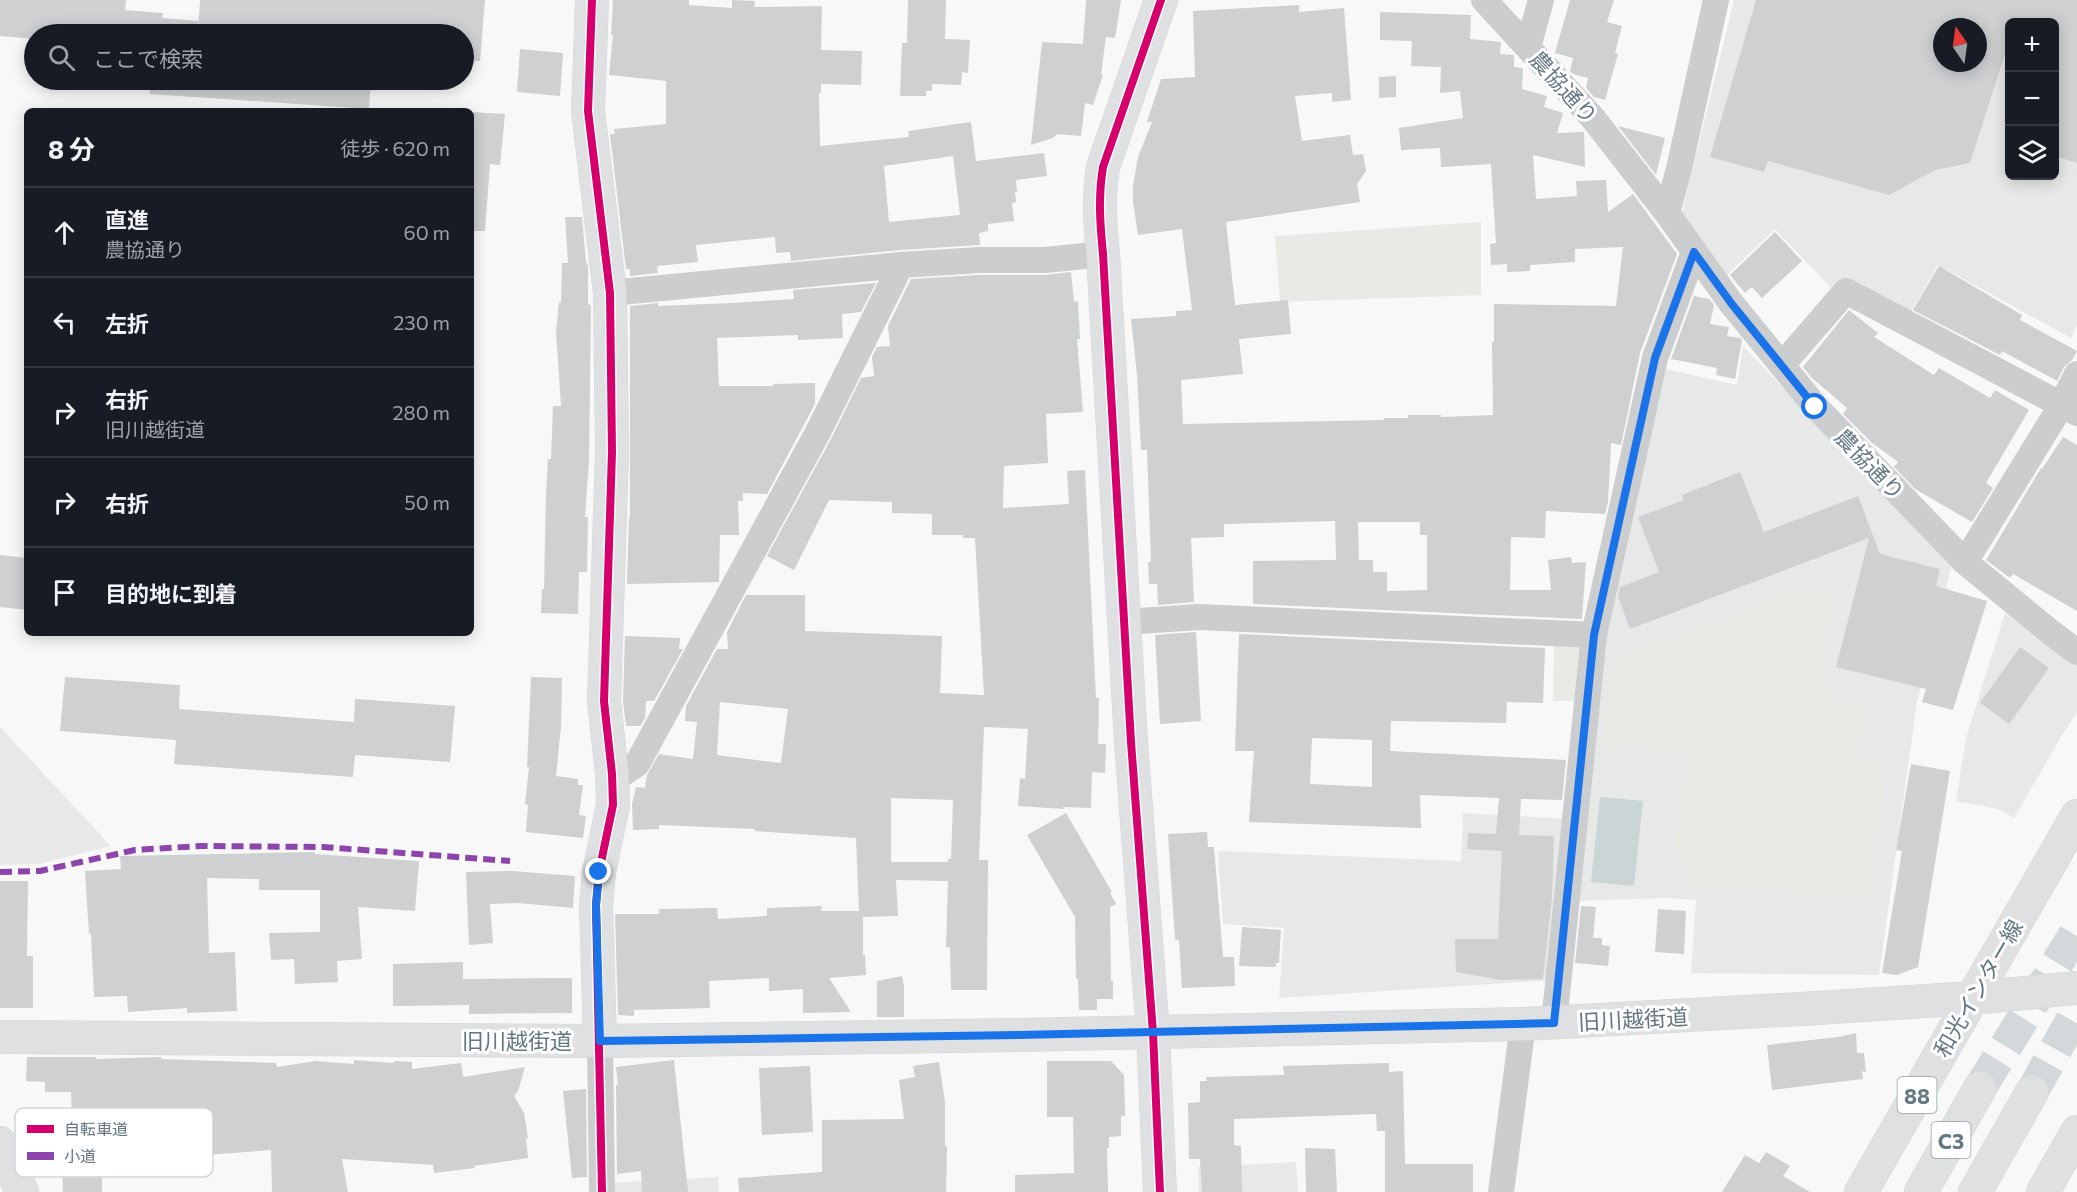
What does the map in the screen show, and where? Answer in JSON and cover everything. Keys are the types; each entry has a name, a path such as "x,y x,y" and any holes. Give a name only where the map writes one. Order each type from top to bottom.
{"main road":[{"path":"592,0 588,111 610,293 612,452 604,701 613,805 599,872 596,905 600,1041"},
{"path":"1160,1192 1153,1033 1099,220 1103,167 1166,0"},
{"name":"和光インター線","path":"1861,1192 2077,816"},
{"name":"旧川越街道","path":"0,1037 600,1041 1153,1033 1538,1024 1972,998 2077,988"},
{"name":"C3","path":"1921,1192 1980,1088"},
{"name":"C3","path":"1975,1192 2032,1092"},
{"path":"2043,1192 2077,1131"},
{"path":"0,1143 15,1176"},
{"path":"15,1177 22,1192"}],"street":[{"name":"農協通り","path":"1484,0 1592,117 1667,213 1731,303 1815,407 1965,562 2049,632 2077,652"},
{"path":"1528,47 1541,0"},
{"path":"1667,213 1679,169 1716,0"},
{"path":"1501,1192 1538,1024 1594,635 1655,358 1694,252"},
{"path":"610,293 901,265 979,260 1045,260 1103,254"},
{"path":"612,781 637,764 818,432 901,265"},
{"path":"1782,365 1846,291 2069,410"},
{"path":"1965,562 2069,410 2077,374"},
{"path":"1124,622 1199,617 1594,635"},
{"path":"600,1041 602,1192"}],"shaded area":[{"path":"1734,0 2077,0 2077,325 2071,338 1938,265 1910,314 1845,278 1834,291 1775,229 1725,277 1681,217"},
{"path":"1481,222 1481,295 1280,302 1275,236"},
{"path":"1743,346 1952,564 1917,702 1879,975 1691,973 1696,900 1665,898 1577,901 1601,635 1661,368 1737,385"},
{"path":"1797,588 1840,598 1821,674 1831,693 1870,704 1861,754 1877,759 1884,778 1884,796 1870,899 1690,888 1676,850 1685,754 1603,745 1612,658"},
{"path":"2005,613 2077,665 2077,713 2014,818 1998,809 1956,801 1966,738"},
{"path":"1580,644 1583,701 1553,701 1554,645"},
{"path":"0,727 111,846 39,864 0,865"},
{"path":"1600,797 1643,801 1634,886 1591,882"},
{"path":"1463,813 1570,819 1554,980 1279,998 1284,928 1223,924 1218,851 1461,861"},
{"path":"1296,1162 1298,1192 1199,1192 1198,1167"},
{"path":"718,1177 719,1192 610,1192 610,1183"}],"building":[{"path":"0,0 126,0 125,10 163,13 162,18 198,21 198,24 24,24 24,38 0,36"},
{"path":"200,0 485,0 480,61 474,61 474,24 198,24"},
{"path":"613,0 689,0 689,5 732,8 732,0 755,1 754,7 822,6 821,50 862,51 861,85 821,84 821,93 819,93 820,146 909,137 908,131 971,122 976,161 1044,153 1047,176 1016,180 1016,202 1012,203 1014,221 988,224 988,231 979,233 980,245 791,261 790,252 776,253 775,237 696,245 698,262 657,266 658,273 630,276 630,269 626,269 610,134 615,134 614,129 666,124 666,81 609,75 613,35 611,35","holes":["953,156 960,215 889,222 884,166"]},
{"path":"908,0 946,0 945,39 970,40 968,73 962,72 961,85 932,84 932,91 926,91 926,96 900,96 902,43 907,43"},
{"path":"1086,0 1121,0 1115,38 1106,37 1101,74 1103,75 1093,105 1085,103 1081,136 1057,134 1053,138 1031,145 1042,42 1083,44"},
{"path":"1570,0 1614,0 1607,22 1622,26 1615,53 1618,54 1605,100 1594,97 1586,88 1588,78 1570,71 1573,58 1555,53"},
{"path":"1756,0 2077,0 2077,163 2059,157 2059,18 2005,18 2005,54 1970,163 1935,170 1889,195 1768,161 1764,172 1710,157"},
{"path":"1299,5 1299,12 1344,8 1351,100 1332,102 1332,93 1295,96 1302,141 1350,135 1353,155 1363,154 1366,171 1357,184 1360,202 1226,222 1235,305 1288,300 1291,334 1239,339 1243,374 1181,380 1183,424 1384,420 1384,418 1408,418 1408,415 1441,415 1441,417 1493,415 1494,304 1616,306 1623,247 1575,249 1575,262 1530,265 1530,271 1507,272 1507,264 1491,265 1490,244 1496,243 1491,164 1441,167 1440,148 1401,150 1399,128 1463,118 1460,91 1440,93 1441,67 1411,66 1412,41 1380,40 1380,12 1471,15 1470,39 1501,42 1500,54 1514,55 1514,67 1523,68 1522,89 1547,96 1544,107 1563,113 1557,133 1584,132 1585,167 1533,155 1536,199 1577,196 1576,181 1606,180 1608,212 1633,194 1677,254 1640,353 1621,445 1611,443 1608,502 1605,514 1546,511 1545,538 1511,537 1510,590 1551,590 1548,560 1571,557 1572,563 1586,562 1582,619 1253,604 1253,561 1336,560 1335,521 1224,524 1224,537 1191,538 1194,602 1158,605 1157,584 1149,584 1148,562 1151,562 1147,450 1141,450 1131,319 1176,316 1176,311 1192,310 1182,229 1138,235 1133,186 1138,157 1152,122 1147,122 1161,79 1195,77 1193,11","holes":["1358,522 1420,522 1420,535 1427,535 1427,590 1387,591 1387,572 1373,572 1373,560 1359,560"]},
{"path":"520,49 563,53 560,96 517,92"},
{"path":"1396,76 1396,97 1379,98 1379,77"},
{"path":"150,90 370,90 369,108 150,94"},
{"path":"474,112 505,114 500,165 490,164 485,231 474,231"},
{"path":"1618,126 1665,138 1656,175"},
{"path":"565,217 582,217 588,267 588,304 591,305 589,461 585,517 588,517 587,572 579,572 578,614 541,613 542,589 544,589 546,493 548,459 551,459 553,406 561,406 556,332 559,302 561,303 562,263 568,263"},
{"path":"1775,232 1802,261 1762,298 1752,287 1745,293 1730,275"},
{"path":"1939,266 2022,315 2020,320 2077,351 2064,367 2057,381 2002,351 2000,355 1913,310"},
{"path":"1071,272 1074,302 1078,301 1080,339 1077,339 1083,412 1046,414 1048,463 1004,466 1003,508 1069,504 1067,471 1085,470 1096,698 1099,698 1098,744 1106,744 1105,773 1092,772 1091,808 1018,806 1020,778 1025,779 1028,729 984,727 979,860 988,860 987,990 951,990 950,947 946,947 948,881 896,880 898,916 863,917 863,955 865,955 866,975 829,978 851,1012 803,1013 803,989 769,991 769,978 709,981 710,1008 634,1010 634,1016 618,1015 615,914 659,914 659,909 717,908 718,919 767,916 767,908 822,906 821,911 859,911 856,838 754,831 755,829 659,825 659,829 633,830 632,804 636,787 645,788 647,775 659,754 693,759 697,722 685,721 686,706 717,649 728,649 727,632 746,595 805,595 805,631 942,636 940,693 984,695 975,538 963,538 963,535 932,535 932,514 892,513 892,502 829,500 794,570 767,556 831,439 861,378 874,376 872,357 877,347 890,346 888,326 911,279 979,275 1045,275","holes":["720,702 788,709 781,763 717,755","891,798 953,800 951,859 948,859 948,862 891,862"]},
{"path":"876,283 861,312 842,314 843,338 798,340 798,335 717,338 719,386 815,383 815,404 767,494 743,493 743,501 738,501 739,535 720,535 719,582 627,584 630,517 630,306 658,303 658,306 794,299 793,290"},
{"path":"1694,296 1709,299 1714,305 1710,324 1729,327 1727,336 1742,340 1735,379 1716,375 1717,368 1671,359"},
{"path":"1849,310 1878,333 1874,337 1934,375 1939,368 1990,398 1995,390 2029,410 1986,483 1993,488 1972,522 1915,489 1894,467 1898,462 1871,442 1843,414 1847,408 1812,378 1803,367"},
{"path":"2063,437 2077,445 2077,611 2013,574 2010,578 1986,560 2041,468"},
{"path":"1740,472 1764,532 1858,496 1880,554 1940,569 1936,586 1987,601 1953,710 1922,702 1926,689 1836,667 1869,538 1630,629 1618,597 1620,587 1659,572 1638,517 1684,500 1682,495"},
{"path":"0,555 24,558 24,610 0,607"},
{"path":"1196,632 1201,721 1160,724 1155,635"},
{"path":"1239,634 1545,648 1543,703 1507,702 1506,723 1391,721 1390,751 1566,760 1562,800 1521,799 1519,835 1554,836 1552,897 1543,979 1501,980 1456,972 1455,939 1498,939 1502,851 1467,849 1468,833 1496,834 1499,798 1420,795 1421,828 1249,822 1254,751 1235,751","holes":["1312,738 1372,740 1372,787 1310,784"]},
{"path":"625,636 680,638 679,649 683,649 654,701 646,701 645,718 640,726 626,726 623,701"},
{"path":"2020,647 2049,668 2009,724 1980,703"},
{"path":"65,677 180,685 179,709 354,722 355,699 455,706 450,762 355,755 353,777 174,764 176,740 60,731"},
{"path":"531,677 562,678 561,727 556,776 578,779 578,785 583,785 579,815 586,816 583,838 526,832 528,805 525,804 529,767 527,767"},
{"path":"1911,764 1950,771 1918,967 1897,975 1882,973 1902,851 1896,850"},
{"path":"1066,813 1112,892 1110,893 1116,904 1110,907 1113,999 1097,999 1097,1010 1079,1010 1075,917 1027,835"},
{"path":"1207,832 1208,847 1214,847 1223,957 1234,957 1235,986 1182,988 1179,940 1175,940 1168,834"},
{"path":"315,852 315,854 419,861 415,911 358,907 362,959 337,961 338,982 295,984 294,959 271,960 269,933 320,932 320,890 259,890 259,879 207,878 209,953 235,952 237,1011 187,1013 187,1008 128,1012 127,996 94,997 85,871 121,869 120,856"},
{"path":"512,871 575,876 573,908 518,903 490,904 493,943 469,945 466,872"},
{"path":"0,881 28,881 27,956 33,956 33,1008 0,1008"},
{"path":"1581,906 1596,907 1593,938 1602,938 1602,945 1610,946 1608,966 1575,963"},
{"path":"1658,909 1686,911 1684,954 1655,952"},
{"path":"1242,927 1281,930 1279,963 1276,963 1276,967 1239,966"},
{"path":"463,962 463,979 572,978 572,1013 469,1014 469,1005 393,1006 393,964"},
{"path":"902,976 904,1017 877,1017 877,981"},
{"path":"1856,1033 1857,1053 1864,1053 1866,1072 1862,1071 1863,1079 1772,1090 1767,1045"},
{"path":"27,1057 96,1057 96,1059 161,1057 161,1059 276,1063 277,1067 315,1061 354,1064 354,1060 394,1063 394,1061 412,1062 412,1069 461,1063 463,1077 525,1067 518,1091 514,1096 524,1113 528,1158 434,1173 433,1165 342,1159 348,1192 272,1192 271,1150 213,1154 213,1108 72,1108 71,1092 45,1092 45,1082 26,1081"},
{"path":"674,1060 688,1192 642,1192 641,1171 617,1174 616,1085 618,1085 616,1067"},
{"path":"1047,1061 1111,1061 1124,1075 1125,1116 1121,1116 1121,1136 1109,1137 1109,1148 1107,1148 1108,1192 1015,1192 1015,1175 1074,1173 1073,1117 1047,1117"},
{"path":"939,1062 945,1102 946,1192 739,1192 738,1178 822,1172 822,1120 904,1119 899,1080 915,1077 913,1066"},
{"path":"1389,1063 1389,1072 1403,1071 1405,1164 1473,1164 1473,1192 1385,1192 1385,1131 1377,1131 1376,1114 1234,1119 1234,1145 1241,1146 1242,1192 1202,1192 1200,1159 1189,1159 1188,1103 1200,1102 1200,1081 1207,1081 1206,1077 1284,1075 1283,1066"},
{"path":"810,1066 813,1132 762,1135 759,1068"},
{"path":"586,1089 587,1177 572,1178 563,1091"},
{"path":"1305,1148 1335,1149 1337,1192 1306,1192"},
{"path":"1766,1152 1790,1166 1783,1176 1810,1192 1722,1192 1745,1155 1759,1163"},
{"path":"62,1177 102,1177 102,1192 63,1192"}],"tunnel":[{"path":"1980,1088 2077,931"},
{"path":"2032,1092 2077,1011"}],"marked path":[{"path":"0,872 40,871 135,850 200,846 323,847 510,861"}],"cycle path":[{"path":"592,0 588,111 610,293 612,452 604,701 613,805 599,872 596,905 602,1192"},
{"path":"1160,1192 1153,1033 1131,742 1100,189 1103,167 1161,0"}],"route":[{"path":"599,872 596,905 600,1041 1019,1035 1554,1023 1594,635 1655,358 1694,252 1731,303 1815,407"}]}
